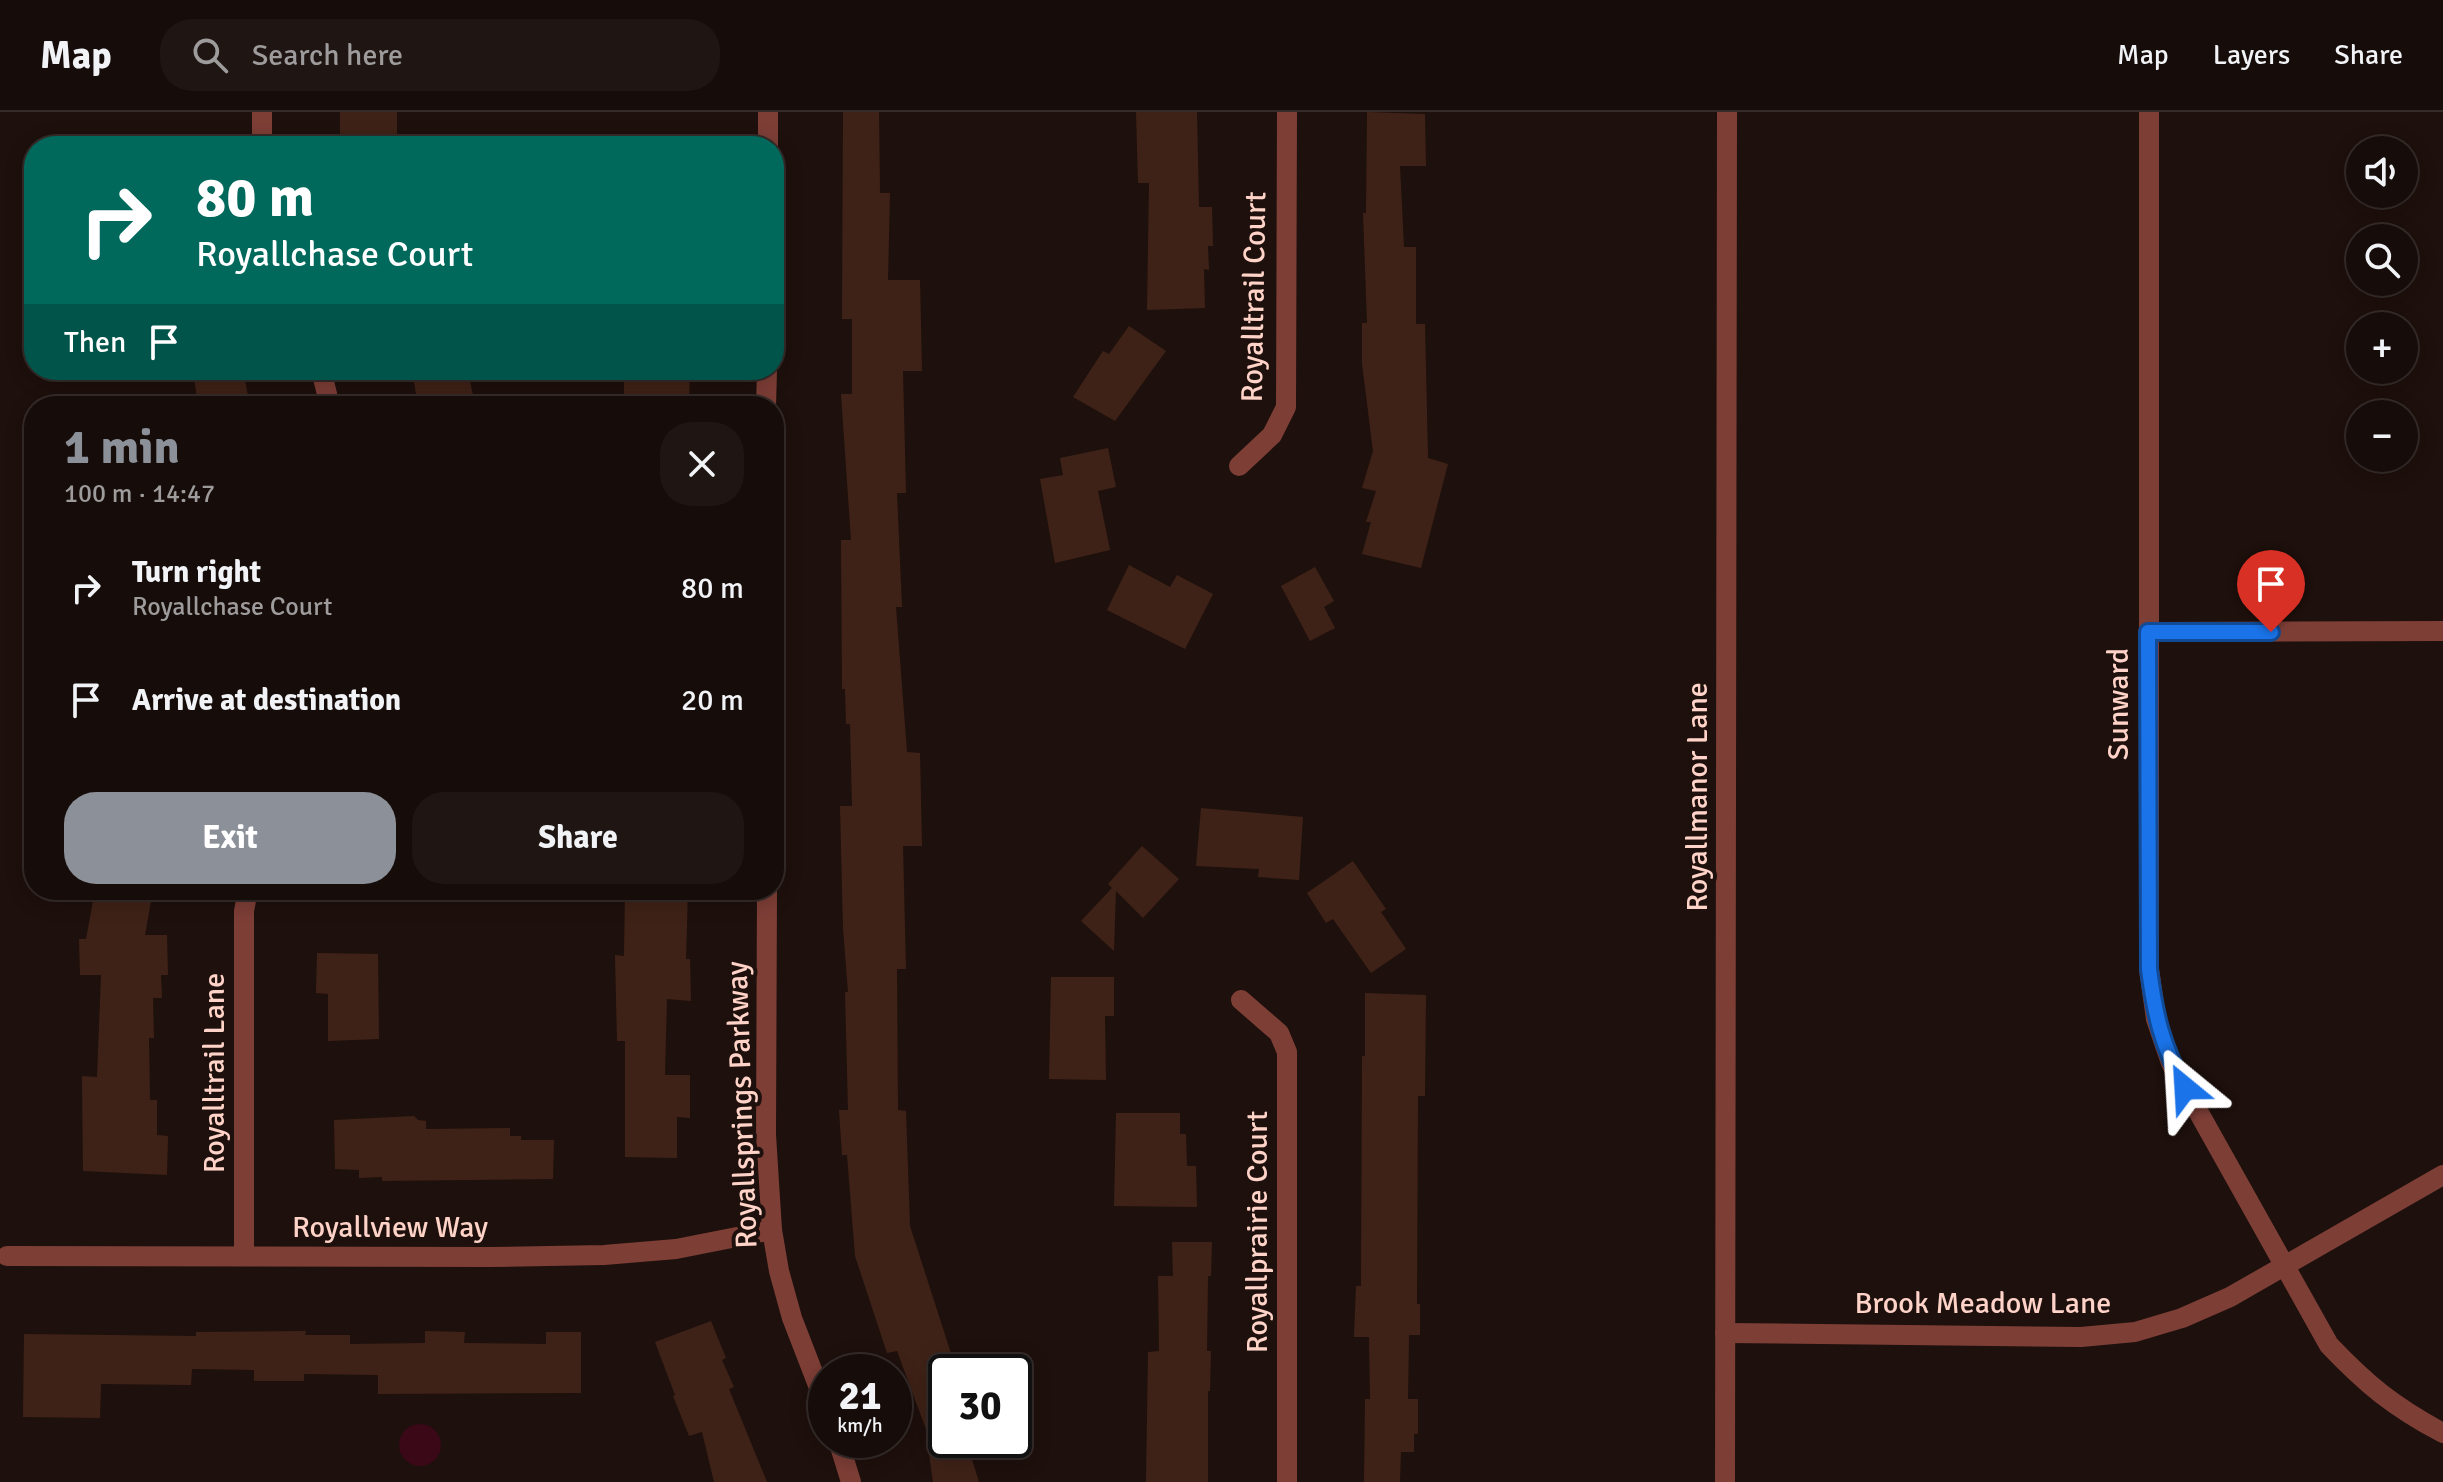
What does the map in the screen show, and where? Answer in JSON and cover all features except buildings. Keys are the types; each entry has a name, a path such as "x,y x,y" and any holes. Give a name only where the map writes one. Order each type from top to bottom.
{"street":[{"path":"262,112 262,136"},
{"path":"768,112 768,136"},
{"name":"Royalltrail Court","path":"1239,466 1272,435 1286,407 1287,112"},
{"name":"Royallmanor Lane","path":"1725,1482 1727,112"},
{"name":"Sunward","path":"2149,112 2149,969 2156,1019 2171,1063 2329,1345 2360,1378 2402,1411 2443,1433"},
{"path":"2148,632 2443,631"},
{"name":"Royalltrail Lane","path":"244,1256 246,900"},
{"name":"Royallsprings Parkway","path":"767,900 766,1124 772,1230 792,1318 808,1359"},
{"name":"Royallprairie Court","path":"1241,1000 1279,1033 1287,1052 1287,1482"},
{"name":"Brook Meadow Lane","path":"1725,1333 2081,1337 2135,1332 2182,1318 2230,1297 2443,1175"},
{"name":"Royallview Way","path":"7,1256 604,1255 676,1249 772,1230"},
{"path":"844,1458 851,1482"}],"shaded area":[{"path":"420,1424 435,1430 441,1445 435,1460 420,1466 405,1460 399,1445 405,1430"}],"route":[{"path":"2185,1088 2171,1063 2156,1019 2149,969 2148,632 2271,632"}]}
